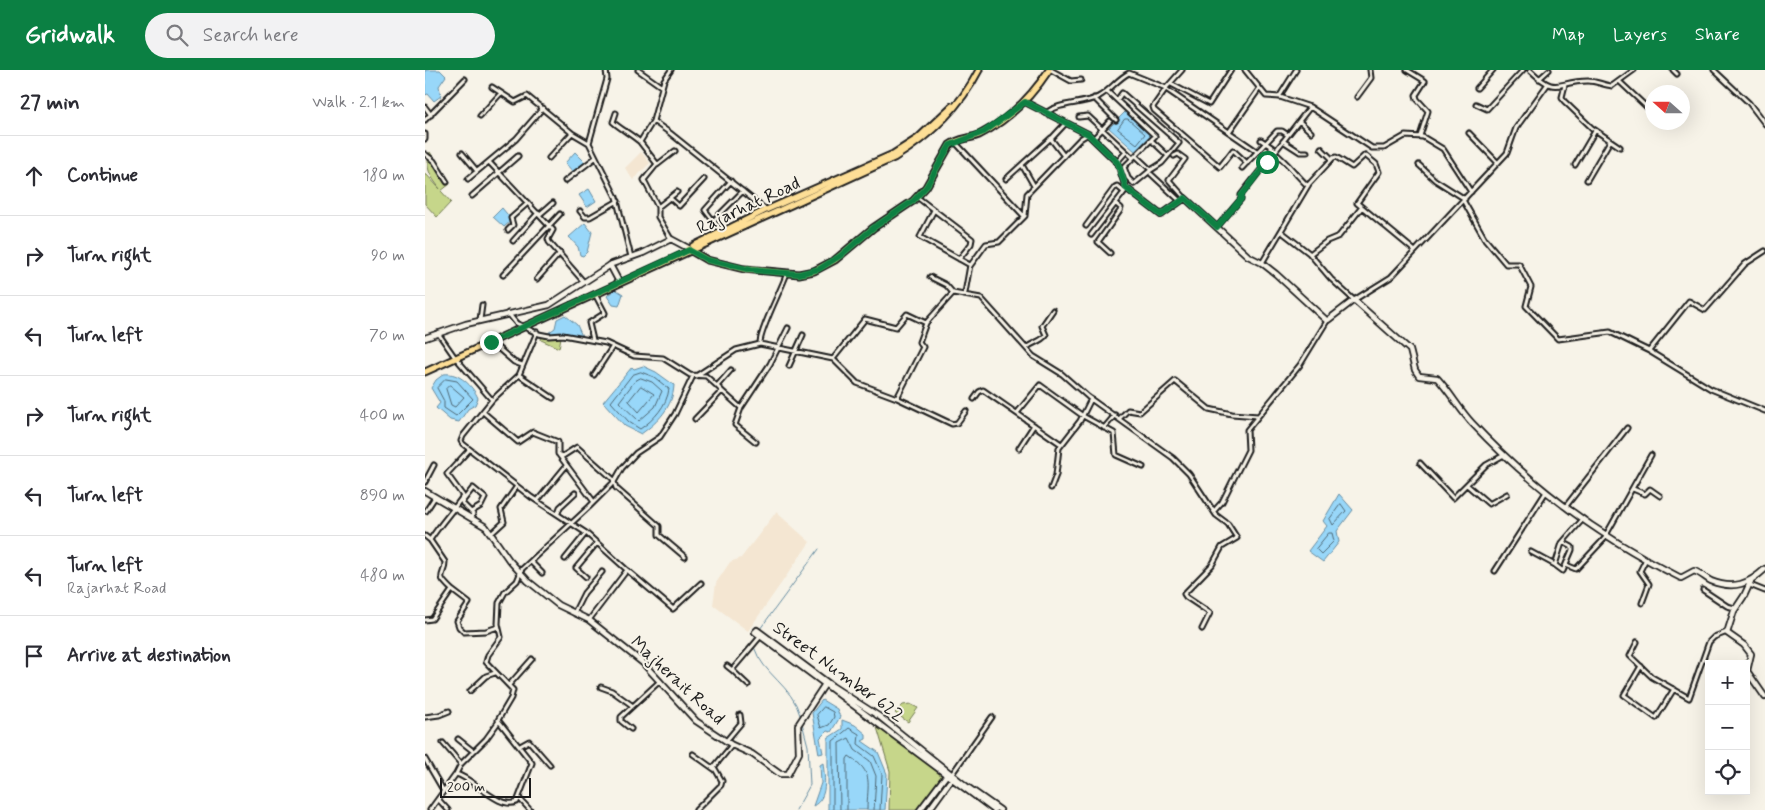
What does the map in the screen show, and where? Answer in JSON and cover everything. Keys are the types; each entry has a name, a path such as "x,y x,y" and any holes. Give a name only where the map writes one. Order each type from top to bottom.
{"main road":[{"name":"Rajarhat Road","path":"723,234 766,210 893,154 918,138 952,105 978,70"},
{"path":"689,249 899,155 923,139 944,120 978,70"},
{"path":"689,249 718,263 751,270 805,274 824,267 917,197 930,180 947,148 955,141 984,132 1025,102 1050,70"},
{"name":"Rajarhat Road","path":"455,357 618,280 689,249"},
{"name":"Rajarhat Road","path":"425,370 491,342 689,249"}],"street":[{"path":"606,70 607,79 589,143 618,201 631,257"},
{"path":"638,70 662,87"},
{"path":"640,142 653,121 662,87 671,70"},
{"path":"1050,70 1071,81 1081,80"},
{"path":"1182,70 1153,107 1154,110 1220,167 1223,166 1233,150 1247,163"},
{"path":"1045,113 1052,108 1094,98 1107,91 1129,72 1157,85 1168,86 1209,104 1231,70"},
{"path":"1245,70 1268,97 1279,97 1311,107 1371,148 1381,149 1403,136 1420,136 1443,149 1471,192"},
{"path":"1279,97 1295,70"},
{"path":"1357,97 1371,78 1370,70"},
{"path":"1407,70 1425,81 1416,95 1428,112 1420,136"},
{"path":"1477,88 1493,70"},
{"path":"1476,104 1487,109 1523,70"},
{"path":"1530,70 1547,86 1586,81 1611,86 1620,82 1634,70"},
{"path":"1539,80 1549,70"},
{"path":"1673,70 1677,74"},
{"path":"1713,70 1749,103 1765,124"},
{"path":"425,120 465,79"},
{"path":"1620,82 1645,105"},
{"path":"1565,85 1563,99 1595,131 1619,147"},
{"path":"1168,86 1258,152"},
{"path":"1214,511 1222,502 1248,450 1247,430 1300,365 1327,321 1354,300 1386,282 1464,200 1509,148 1516,128 1547,86"},
{"path":"492,87 516,102 527,96 572,133 589,143"},
{"path":"1229,132 1260,89"},
{"path":"1107,91 1155,136 1125,168 1128,178 1134,184 1162,163 1179,143 1122,94 1117,100"},
{"path":"480,116 501,93"},
{"path":"1094,98 1115,120"},
{"path":"1025,102 1065,124 1088,134 1117,162 1125,190"},
{"path":"425,107 431,114"},
{"path":"1217,227 1241,199 1241,195 1311,107"},
{"path":"468,179 516,139 543,108"},
{"path":"615,113 613,122 626,133 631,133 640,142 656,165"},
{"path":"1079,117 1089,116 1126,152 1217,227 1248,256 1262,263 1327,321"},
{"path":"653,121 670,132 766,210"},
{"path":"1093,139 1110,121"},
{"path":"1299,121 1311,132"},
{"path":"1006,180 1065,124"},
{"path":"1242,168 1279,130 1288,135"},
{"path":"1575,165 1595,131"},
{"path":"549,158 572,133"},
{"path":"1469,133 1498,163"},
{"path":"425,134 425,139"},
{"path":"965,293 970,266 986,244 999,242 1025,216 1027,194 1080,138 1088,134"},
{"path":"1051,138 1064,156"},
{"path":"1151,140 1168,156"},
{"path":"1261,140 1291,166 1296,175 1309,186"},
{"path":"955,141 1025,216"},
{"path":"1283,141 1299,152 1307,152"},
{"path":"1587,180 1610,141"},
{"path":"1321,148 1332,159"},
{"path":"1262,263 1309,186 1332,159 1337,157 1352,167 1371,148"},
{"path":"675,152 656,165 644,180 658,207 658,217 671,239 689,249"},
{"path":"1117,162 1126,152"},
{"path":"462,153 477,171"},
{"path":"425,154 434,161 447,182"},
{"path":"1174,156 1178,154 1185,159 1169,180 1183,200"},
{"path":"1365,155 1376,164 1379,171 1357,201 1415,251"},
{"path":"471,196 518,156"},
{"path":"565,181 595,158"},
{"path":"489,162 549,226 553,232 548,240 583,281"},
{"path":"1022,165 1034,186"},
{"path":"1419,165 1435,180 1464,200 1485,239 1506,264 1519,264 1531,287 1527,306 1558,339 1607,331 1649,351 1711,389 1765,411"},
{"path":"669,198 679,206 704,179"},
{"path":"723,234 705,210 731,181"},
{"path":"1086,226 1117,186 1161,215 1183,200"},
{"path":"714,220 743,190"},
{"path":"1091,235 1125,190"},
{"path":"658,207 677,192"},
{"path":"917,197 933,212 972,240 959,259"},
{"path":"580,211 585,217 589,217 618,201"},
{"path":"508,230 513,225 511,218 528,203"},
{"path":"513,241 539,214 553,203"},
{"path":"1110,254 1098,242 1120,211 1121,208 1115,203"},
{"path":"1310,254 1321,244 1339,236 1362,207"},
{"path":"933,212 920,237 970,266"},
{"path":"503,275 560,214"},
{"path":"1282,232 1310,254 1331,279 1410,350 1415,370 1419,376 1437,378 1463,413 1546,492 1606,535 1681,578 1694,571 1720,583 1750,583 1765,591"},
{"path":"425,338 479,320 549,305 610,265 671,239"},
{"path":"1649,351 1689,301 1705,310 1745,264 1765,251"},
{"path":"537,279 560,253"},
{"path":"610,265 618,280"},
{"path":"761,344 764,324 774,307 787,273"},
{"path":"930,277 947,285 953,292 965,293 981,298 1033,356 1062,374 1091,399 1120,418 1177,461 1197,483 1214,511 1228,525 1237,538 1222,547 1212,564 1185,594 1185,597 1210,613 1202,629"},
{"path":"897,398 923,347 919,342 919,338 926,324 953,292"},
{"path":"593,340 589,323 605,313 595,294"},
{"path":"479,320 482,305"},
{"path":"1026,348 1034,342 1043,340 1046,335 1042,326 1053,310"},
{"path":"507,313 522,326 547,336 563,335 593,340 638,357 663,358 694,376 706,376 741,408"},
{"path":"833,360 865,319 896,327 907,314 926,324"},
{"path":"756,442 735,425 741,408 757,387 788,328"},
{"path":"537,332 519,375 493,400 461,439 469,450 517,486 586,533 673,610 701,583"},
{"path":"437,333 455,357 493,400"},
{"path":"789,366 803,335"},
{"path":"491,342 514,362 522,365"},
{"path":"430,810 461,764 499,721 499,717 514,693 509,685 488,666 486,659 501,637 498,627 499,602 505,592 517,581 519,573 614,482 636,453 660,437 675,414 694,376 736,350 761,344 833,360 857,383 897,398 953,425 957,424 966,411"},
{"path":"594,375 613,346"},
{"path":"717,386 731,370"},
{"path":"519,375 553,398"},
{"path":"1120,418 1128,410 1140,412 1175,381 1209,409 1232,414 1258,416"},
{"path":"1017,413 1040,385 1083,416 1114,434 1116,454 1143,467"},
{"path":"974,399 983,390 1061,444"},
{"path":"695,419 722,391"},
{"path":"1051,488 1056,475 1061,444 1083,416 1091,399"},
{"path":"483,412 518,442 533,432 558,442 558,454 594,502"},
{"path":"1104,428 1115,415"},
{"path":"1019,448 1034,425"},
{"path":"1566,506 1627,428"},
{"path":"558,454 563,456 577,447 614,482 616,488 628,496 659,526 659,534 662,538 685,557"},
{"path":"431,540 445,517 455,508 463,496 447,474 469,450"},
{"path":"1420,463 1452,498 1489,462 1505,454"},
{"path":"1566,565 1577,569 1606,535 1633,489 1639,472 1651,455"},
{"path":"425,482 434,465"},
{"path":"538,500 566,466"},
{"path":"1467,485 1489,504 1507,494"},
{"path":"425,490 492,533 504,522 501,509 517,486"},
{"path":"471,512 481,506 485,498 473,488 463,502 471,512 471,518"},
{"path":"1633,489 1645,494 1650,489 1660,496"},
{"path":"1495,571 1546,492"},
{"path":"558,513 560,507 575,493"},
{"path":"426,511 436,497"},
{"path":"1555,566 1563,542 1583,519"},
{"name":"Majherait Road","path":"492,533 519,573 544,595 574,614 589,620 643,662 661,680 692,718 732,745 752,754 780,774 786,776 799,753 797,725 826,683"},
{"path":"565,559 586,533"},
{"path":"425,536 431,540 445,562 441,572 442,579 452,590 469,603 457,621 459,627 464,632 484,632 498,627"},
{"path":"1531,552 1563,571 1573,548 1563,542"},
{"path":"586,577 577,568 597,543"},
{"path":"1642,603 1649,584 1640,570 1647,558"},
{"path":"531,562 542,573"},
{"path":"1727,632 1735,608 1750,583 1765,569"},
{"path":"589,620 627,570"},
{"path":"574,614 585,593 602,572"},
{"path":"425,620 430,621 452,590"},
{"path":"1703,590 1727,606 1735,608"},
{"name":"Street Number 622","path":"760,636 755,633 757,630 826,683 1001,810"},
{"path":"1637,642 1629,655 1652,677 1690,697 1709,642 1714,637 1727,632"},
{"path":"1727,632 1744,645 1751,654 1747,671 1765,697"},
{"path":"732,670 760,636"},
{"path":"509,685 532,660"},
{"path":"727,666 748,685"},
{"path":"1641,666 1624,696 1656,718 1674,689"},
{"path":"470,691 486,676 495,672"},
{"path":"631,729 621,719 661,680"},
{"path":"601,687 612,691 633,706"},
{"path":"425,717 449,711"},
{"path":"726,741 741,723 740,715"},
{"path":"929,810 992,717"},
{"path":"456,774 491,797 504,803 515,804 532,766 530,759 499,721"},
{"path":"458,738 473,751"},
{"path":"520,746 529,741 550,765"},
{"path":"443,743 461,764"},
{"path":"714,769 732,745"},
{"path":"693,754 714,769 722,783 699,809"},
{"path":"425,759 443,790"},
{"path":"920,810 951,775"},
{"name":"Street Number 622","path":"951,775 994,810"},
{"path":"519,798 530,810"},
{"path":"438,799 448,810"}],"shaded area":[{"path":"641,152 650,163 633,180 625,168"},
{"path":"776,512 810,542 748,631 713,605 716,583 730,562 741,558"}],"green space":[{"path":"430,152 450,184 441,191 451,202 437,217 425,204 425,173 440,189 429,172"},
{"path":"542,335 561,337 559,348 541,340"},
{"path":"910,704 918,708 908,722 895,713 903,705"},
{"path":"876,724 948,777 926,810 889,810 890,771"}],"water":[{"path":"425,70 440,70 446,76 439,86 441,96 434,101 428,94 425,95"},
{"path":"1126,111 1154,135 1136,152 1109,128"},
{"path":"575,152 587,164 575,174 565,163"},
{"path":"589,189 596,201 587,207 579,195"},
{"path":"502,208 512,220 504,227 493,217"},
{"path":"585,223 592,232 587,252 583,256 580,255 578,247 569,237"},
{"path":"615,289 623,294 619,306 613,305 607,296"},
{"path":"565,315 577,325 582,336 548,333 555,328 557,319"},
{"path":"643,366 656,372 674,385 668,407 641,434 625,426 603,402 632,367 634,369"},
{"path":"444,374 455,375 465,381 478,398 475,405 468,409 459,422 450,420 436,408 440,403 431,388 436,380"},
{"path":"1339,494 1353,510 1337,531 1339,542 1323,562 1308,551 1327,526 1323,521"},
{"path":"822,700 837,709 840,717 831,732 827,731 820,738 823,753 819,754 812,713"},
{"path":"842,720 855,725 866,734 866,739 862,741 878,752 887,774 885,810 828,810 828,738 842,729"},
{"path":"823,763 825,782 823,793 818,803 813,806 821,783 820,765"}],"waterway":[{"path":"760,629 819,549"},
{"path":"754,641 756,636"},
{"path":"754,647 764,665 791,696 800,715"},
{"path":"796,810 810,785 808,746 802,723"}],"route":[{"path":"491,342 689,250 707,260 751,270 799,274 819,269 830,264 873,228 903,210 921,194 944,152 950,145 955,141 974,137 984,132 1025,102 1065,124 1088,134 1118,163 1121,178 1126,188 1161,215 1185,198 1217,227 1241,199 1241,196 1267,162"}]}
